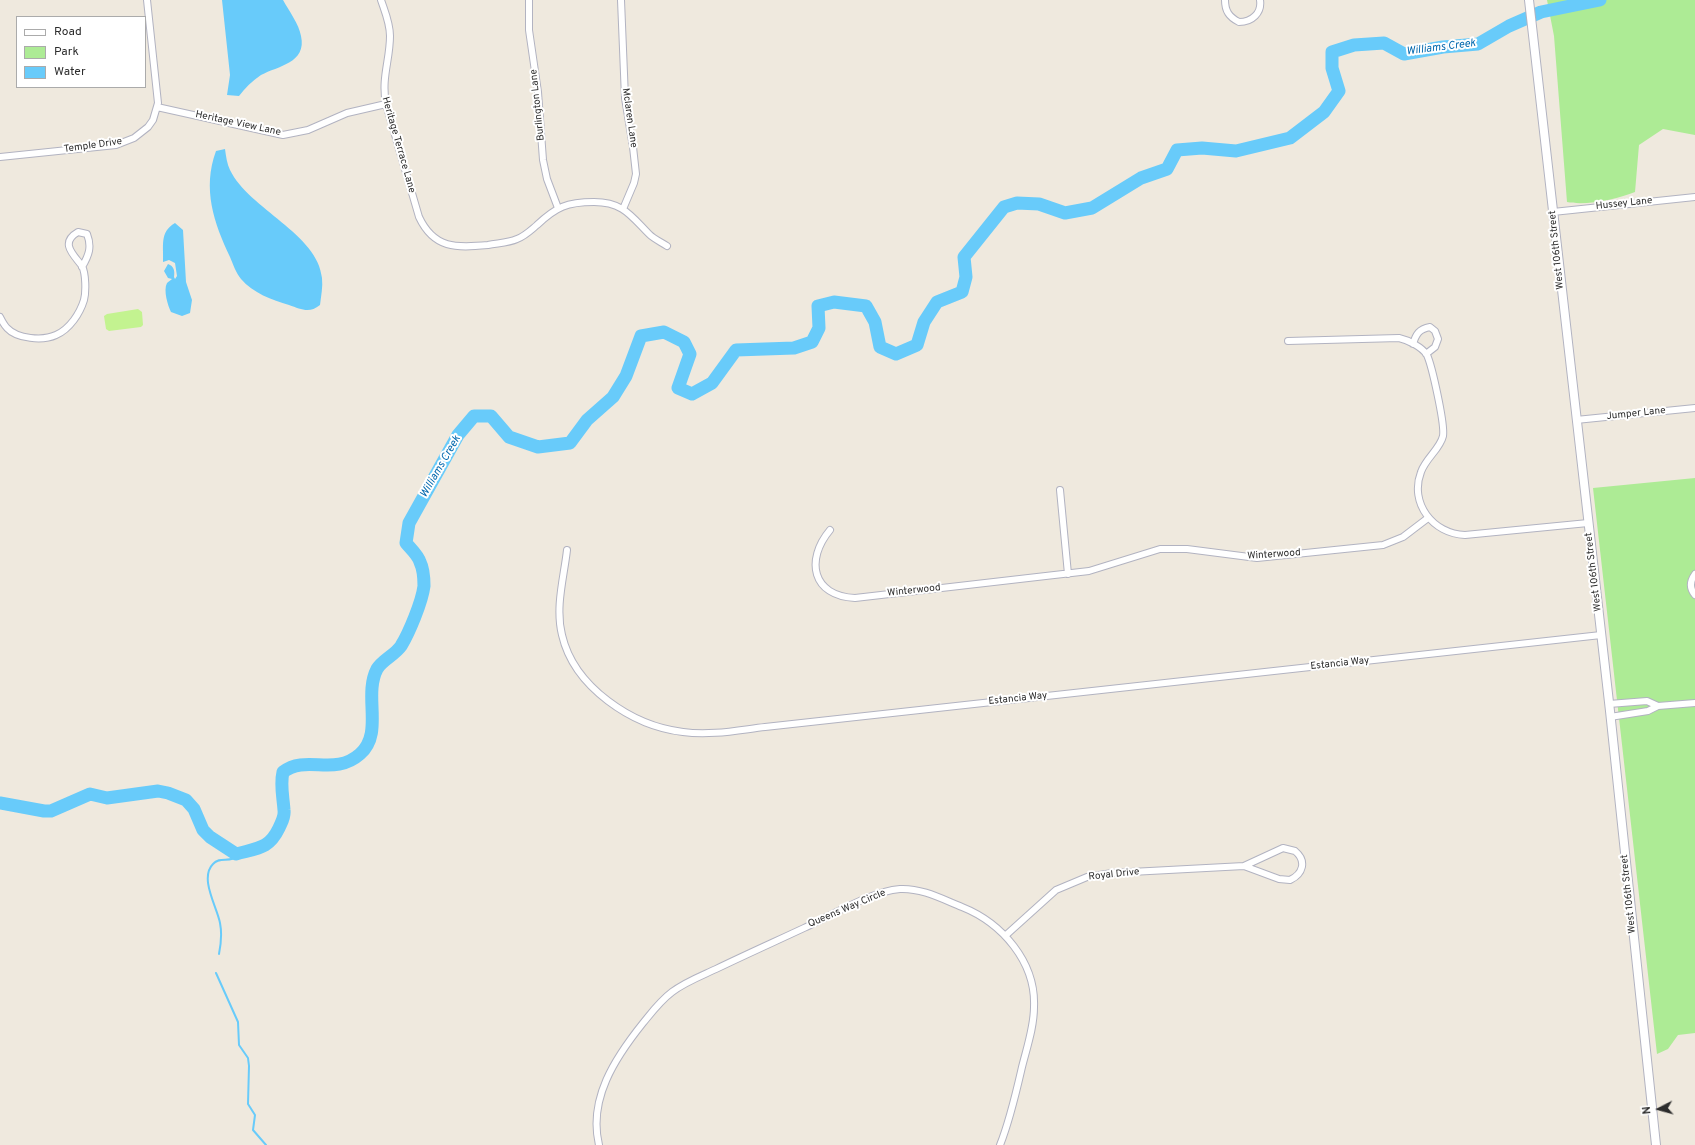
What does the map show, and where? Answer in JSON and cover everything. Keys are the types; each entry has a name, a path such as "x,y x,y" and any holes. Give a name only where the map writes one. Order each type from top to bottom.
{"street":[{"name":"Temple Drive","path":"0,157 106,146 126,142 148,127 157,107 158,94 147,0"},
{"name":"Heritage Terrace Lane","path":"381,0 388,18 390,36 383,89 419,217 424,229 434,239 450,246 464,247 511,241 524,236 558,208"},
{"name":"Burlington Lane","path":"529,0 529,30 538,92 543,160 546,179 558,208"},
{"name":"Mclaren Lane","path":"621,0 624,98 633,147 636,174 634,183 623,209"},
{"path":"1225,0 1225,9 1228,15 1239,22 1252,19 1259,12 1260,0"},
{"name":"West 106th Street","path":"1529,0 1609,704 1656,1145"},
{"name":"Heritage View Lane","path":"157,107 282,135 308,130 347,114 386,104"},
{"name":"Hussey Lane","path":"1553,212 1695,197"},
{"path":"558,208 573,204 595,202 613,205 623,209 649,235 667,246"},
{"path":"0,317 7,328 15,334 36,338 48,338 57,335 74,320 84,298 85,287 82,266 70,251 69,242 72,235 78,232 87,234 91,243 90,252 82,266"},
{"path":"1413,344 1419,331 1430,327 1435,331 1438,339 1435,347 1426,354"},
{"path":"1288,341 1390,338 1406,340 1426,354 1443,429 1441,442 1429,457 1419,478 1420,501 1428,518 1443,530 1458,535 1588,523"},
{"name":"Jumper Lane","path":"1576,420 1695,408"},
{"path":"1060,490 1068,574"},
{"name":"Winterwood","path":"830,530 823,538 816,555 816,572 821,582 829,590 848,598 1068,574 1103,568 1135,555 1160,549 1187,549 1257,558 1383,544 1403,537 1428,518"},
{"name":"Estancia Way","path":"567,550 559,605 559,619 562,635 575,663 599,693 613,704 649,724 683,732 709,733 1601,634"},
{"path":"1695,574 1691,583 1691,588 1695,595"},
{"path":"1609,704 1647,701 1658,706"},
{"path":"1610,717 1648,711 1658,706 1695,703"},
{"name":"Royal Drive","path":"1005,936 1056,890 1087,877 1112,873 1244,866 1279,850 1288,848 1300,854 1303,865 1299,874 1290,880 1279,879 1244,866"},
{"name":"Queens Way Circle","path":"599,1145 596,1126 597,1109 603,1088 616,1060 622,1049 659,1004 671,993 688,982 873,896 896,890 919,891 972,911 990,922 1005,936 1020,955 1030,974 1034,988 1034,1008 1014,1102 1000,1145"}],"green space":[{"path":"1547,0 1695,0 1695,135 1663,129 1639,145 1635,192 1602,201 1583,203 1567,202 1554,36"},
{"path":"138,309 142,312 143,325 141,327 109,331 106,329 104,316 107,314"},
{"path":"1695,478 1695,1033 1678,1035 1668,1049 1657,1054 1593,488"}],"water":[{"path":"222,0 283,0 296,22 301,36 302,45 300,52 295,58 283,66 261,75 239,96 227,95 230,75"},
{"path":"225,149 229,168 239,184 296,235 309,248 318,262 322,285 320,305 316,308 309,310 301,309 270,298 251,288 241,279 238,274 219,231 210,192 212,165 216,151"},
{"path":"175,223 183,230 186,282 192,300 190,313 182,316 171,312 167,302 166,286 172,279 168,278 164,271 168,264 172,266 175,279 177,276 175,263 169,260 163,262 164,235"}],"waterway":[{"name":"Williams Creek","path":"0,803 51,811 90,794 107,798 158,791 186,800 194,809 203,830 210,837 236,854 262,847 275,835 284,817 282,786 283,772 292,767 302,765 331,765 350,761 360,754 367,745 371,736 372,691 373,680 377,669 401,646 415,617 423,593 424,581 421,565 418,557 406,543 409,523 458,435 474,416 491,416 509,437 538,447 570,443 587,420 613,397 626,376 641,336 664,332 684,342 690,354 678,388 692,394 712,383 736,350 794,348 812,342 819,328 818,306 834,302 866,306 875,322 880,347 896,354 917,345 924,322 937,302 962,292 966,277 964,257 1004,207 1017,203 1039,204 1065,213 1092,208 1141,178 1167,169 1177,150 1202,148 1236,151 1290,138 1324,112 1339,91 1332,68 1332,52 1354,45 1384,43 1404,54 1443,47 1478,44 1509,26 1541,12 1600,0"},
{"path":"219,954 221,927 208,885 209,870 216,861 233,859 240,853"},
{"path":"216,973 238,1022 239,1045 248,1058 248,1104 255,1115 253,1130 266,1145"}]}
